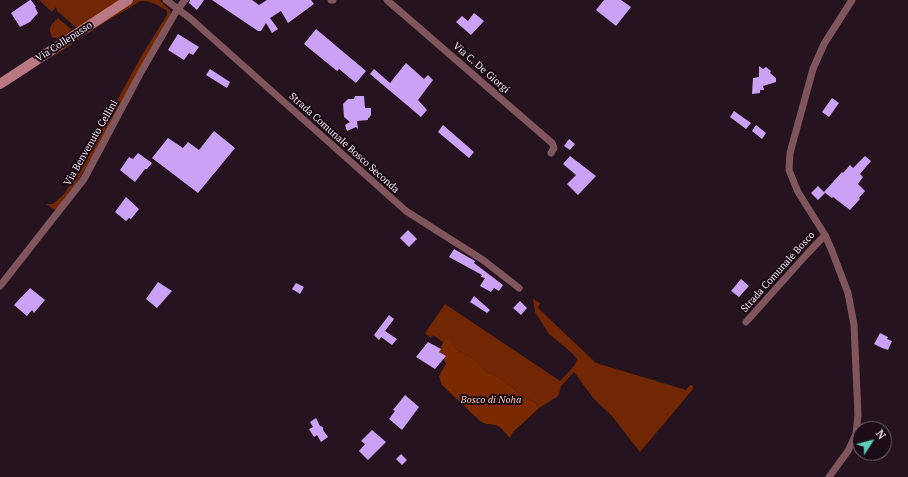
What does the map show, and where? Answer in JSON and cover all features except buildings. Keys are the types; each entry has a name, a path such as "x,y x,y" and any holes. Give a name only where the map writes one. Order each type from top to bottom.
{"street":[{"name":"Via Collepasso","path":"0,84 128,0"},
{"name":"Strada Comunale Bosco Seconda","path":"166,0 177,10 191,19 406,211 483,260 519,288"},
{"name":"Via Benvenuto Cellini","path":"0,286 84,179 141,72 177,10 185,0"},
{"name":"Via C. De Giorgi","path":"387,0 552,143 554,148 551,154"},
{"path":"829,477 848,451 856,434 858,415 856,350 852,312 848,293 825,235 798,192 789,170 790,153 813,69 824,44 852,0"},
{"name":"Strada Comunale Bosco","path":"746,322 825,235"}],"shaded area":[{"path":"39,0 121,0 77,28 57,11 56,7 52,12"},
{"path":"135,0 159,0 170,10 171,15 95,152 77,182 56,211 46,204 53,204 64,194 75,177 142,55 167,15 167,11 159,6 145,1 136,3 50,59 64,47"},
{"path":"58,18 72,30 59,39 52,37 50,31 52,24"},
{"path":"533,299 540,303 538,308 596,363 686,390 690,385 693,386 693,389 640,452 611,415 594,399 574,372 561,386 557,397 539,408 536,403 527,399 501,379 487,372 474,359 457,350 444,340 443,342 433,335 431,338 425,333 445,304 560,381 575,365 577,359 549,334 535,312"}],"green space":[{"name":"Bosco di Noha","path":"447,339 457,350 474,359 487,372 501,379 527,399 536,403 539,408 512,433 510,438 501,428 493,424 486,424 480,421 442,385 439,376 446,364 444,359 445,356 439,352 444,340"}]}
